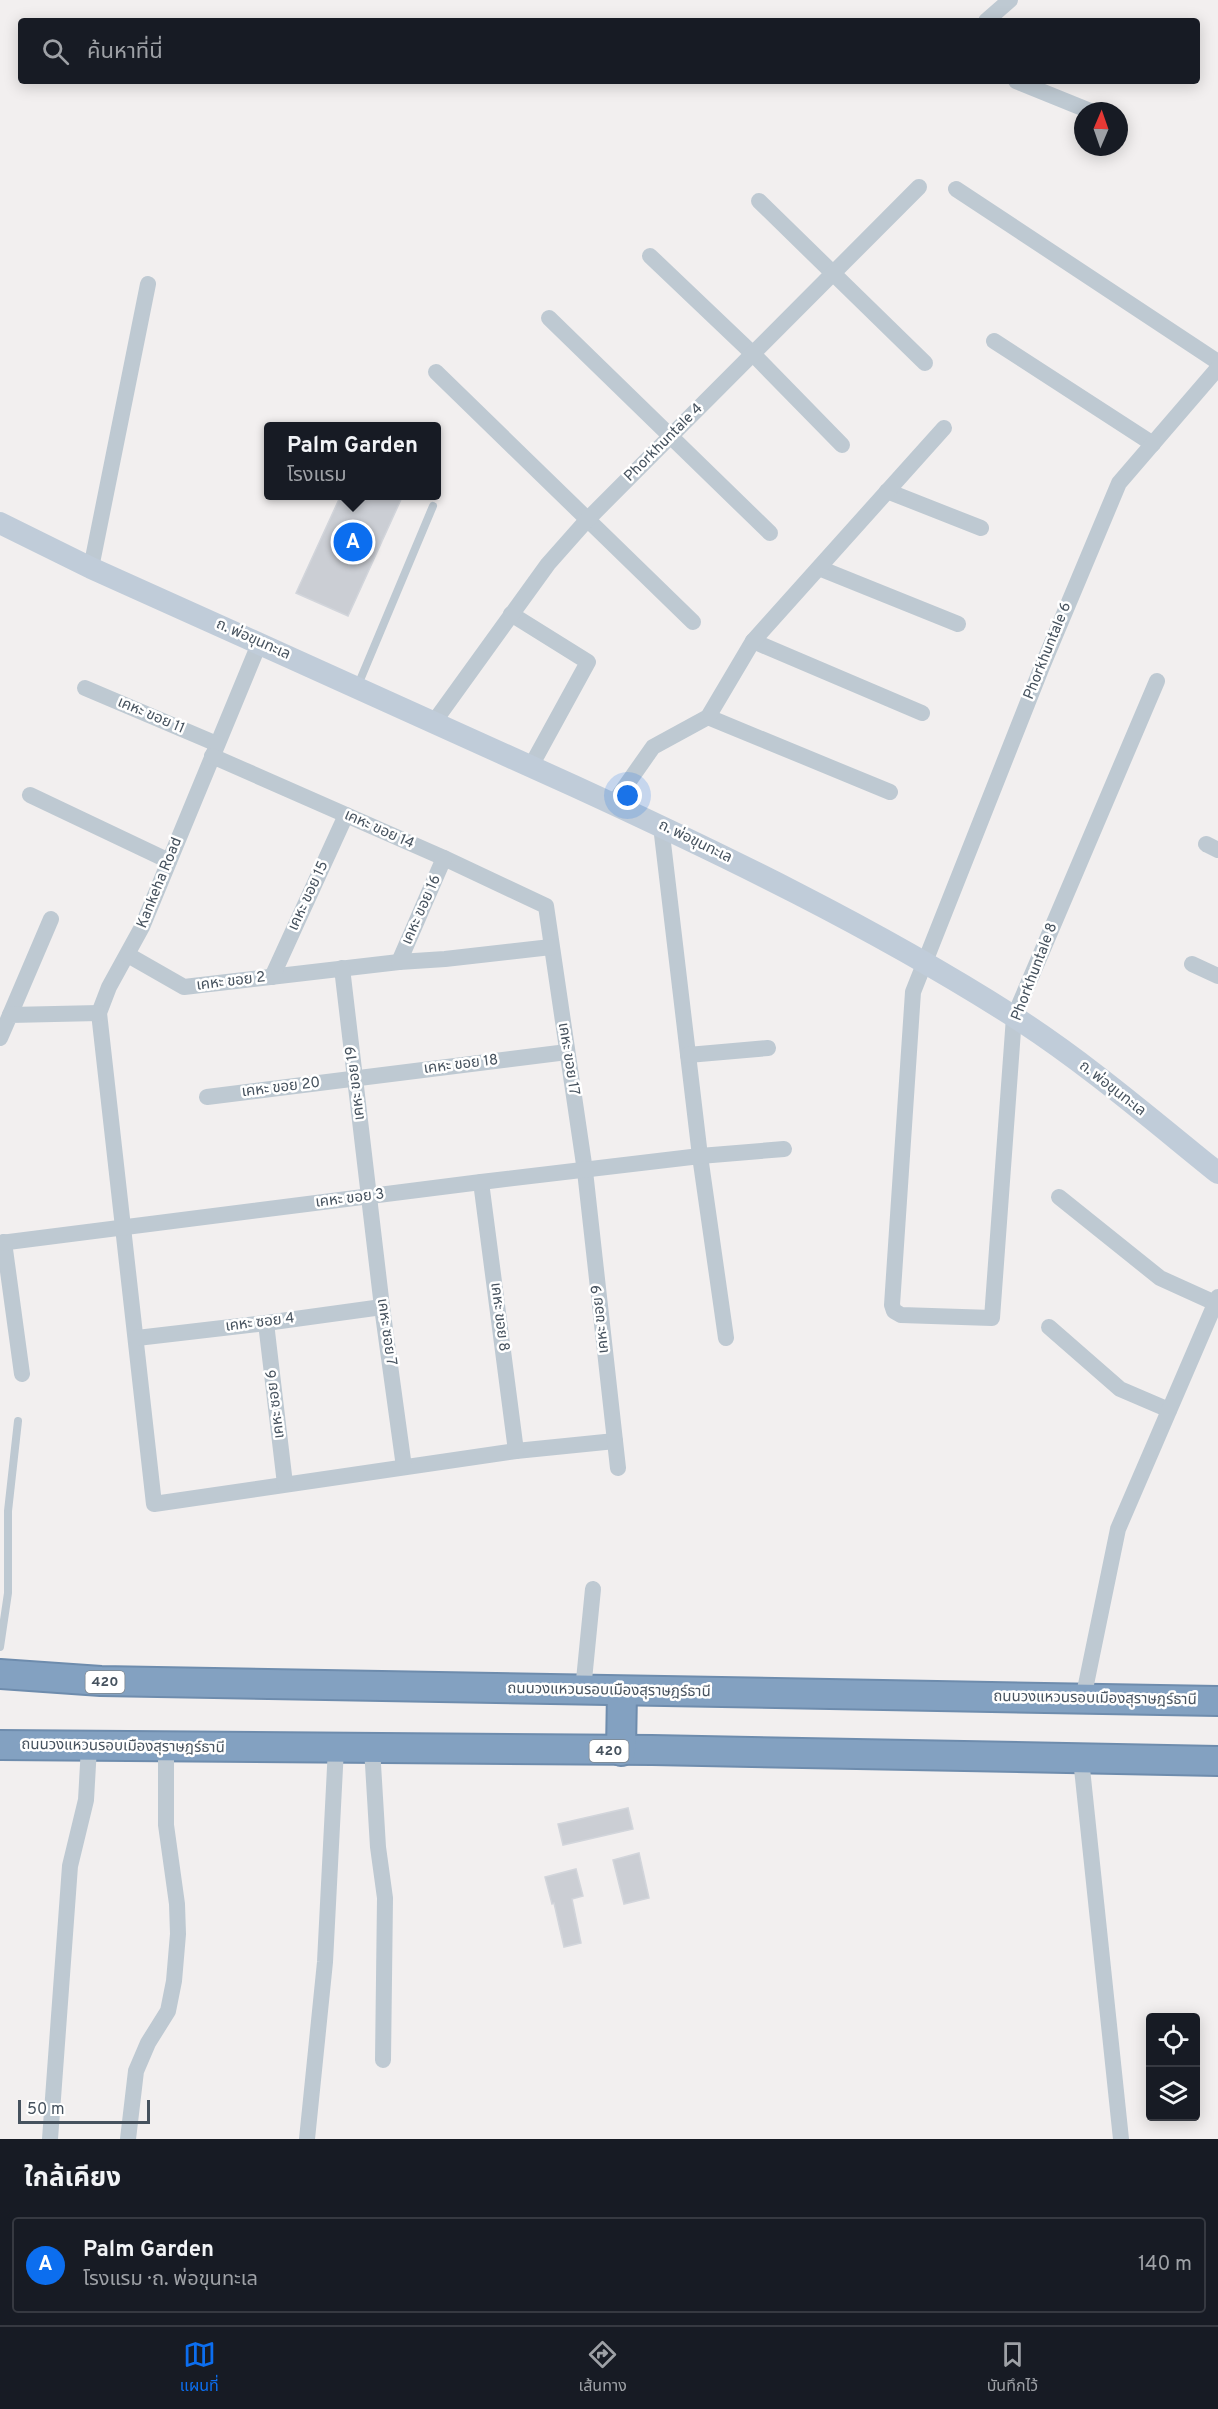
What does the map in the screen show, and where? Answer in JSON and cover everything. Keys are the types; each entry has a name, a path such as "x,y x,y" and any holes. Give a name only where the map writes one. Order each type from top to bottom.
{"highway":[{"name":"ถนนวงแหวนรอบเมืองสุราษฎร์ธานี","path":"0,1674 101,1682 1218,1701"},
{"path":"621,1750 622,1691"},
{"name":"ถนนวงแหวนรอบเมืองสุราษฎร์ธานี","path":"0,1745 621,1750 1218,1761"}],"street":[{"path":"989,18 1010,0"},
{"path":"1023,84 1074,105"},
{"name":"Phorkhuntale 4","path":"434,722 548,564 587,520 919,187"},
{"path":"956,189 1218,362"},
{"path":"759,201 925,363"},
{"path":"650,256 753,354 842,445"},
{"path":"92,568 148,284"},
{"path":"549,318 770,533"},
{"path":"994,341 1153,444"},
{"name":"Phorkhuntale 6","path":"992,1318 901,1315 894,1311 892,1305 913,992 1041,669 1119,483 1218,368"},
{"path":"436,372 693,622"},
{"path":"613,804 653,747 708,717 753,641 944,428"},
{"path":"887,491 981,528"},
{"name":"ถ. พ่อขุนทะเล","path":"0,523 92,568 662,826 797,892 924,961 1014,1017 1067,1053 1218,1173"},
{"path":"819,568 958,624"},
{"path":"511,614 588,662 531,766"},
{"path":"753,641 921,713"},
{"name":"Kankeha Road","path":"99,1013 109,987 142,927 259,644"},
{"name":"Phorkhuntale 8","path":"992,1318 1014,1017 1157,681"},
{"name":"เคหะ ขอย 11","path":"85,688 214,750"},
{"path":"708,717 890,792"},
{"name":"เคหะ ขอย 14","path":"214,750 346,815 546,906"},
{"path":"30,795 169,861"},
{"name":"เคหะ ขอย 15","path":"272,977 346,815"},
{"path":"662,826 700,1156 726,1338"},
{"name":"เคหะ ขอย 16","path":"399,962 444,858"},
{"name":"เคหะ ขอย 17","path":"546,906 585,1171"},
{"path":"0,1038 51,919"},
{"path":"342,968 551,947"},
{"name":"เคหะ ขอย 2","path":"128,955 184,987 342,968"},
{"path":"1192,964 1218,976"},
{"name":"เคหะ ขอย 19","path":"342,968 369,1197"},
{"path":"10,1015 99,1013 154,1504 516,1451 615,1441"},
{"path":"688,1055 768,1048"},
{"name":"เคหะ ขอย 18","path":"356,1079 567,1052"},
{"name":"เคหะ ขอย 20","path":"207,1097 356,1079"},
{"name":"เคหะ ขอย 3","path":"2,1243 482,1182 700,1156 784,1149"},
{"name":"เคหะ ขอย 9","path":"585,1171 618,1468"},
{"name":"เคหะ ขอย 8","path":"482,1182 516,1451"},
{"name":"เคหะ ซอย 7","path":"369,1197 404,1467"},
{"path":"1059,1197 1160,1278 1217,1300 1118,1529 1083,1699"},
{"path":"2,1243 22,1374"},
{"name":"เคหะ ซอย 4","path":"137,1338 382,1307"},
{"name":"เคหะ ซอย 6","path":"266,1323 285,1484"},
{"path":"1049,1327 1120,1389 1169,1410"},
{"path":"583,1690 593,1589"},
{"path":"50,2139 70,1866 86,1800 89,1747"},
{"path":"128,2139 136,2071 148,2043 168,2011 174,1981 178,1934 177,1904 166,1825 166,1748"},
{"path":"307,2139 326,1962 336,1748"},
{"path":"372,1748 378,1847 385,1898 383,2060"},
{"path":"1081,1759 1121,2139"}],"lane":[{"path":"357,687 433,506"},
{"path":"0,1647 8,1593 8,1511 18,1421"}],"building":[{"path":"339,500 401,500 348,616 296,593"},
{"path":"628,1808 633,1829 563,1845 558,1824"},
{"path":"639,1853 649,1898 624,1904 613,1860"},
{"path":"576,1869 583,1896 572,1899 581,1943 564,1947 554,1903 552,1904 545,1877"}],"place":[{"name":"Palm Garden","path":"353,542"}]}
